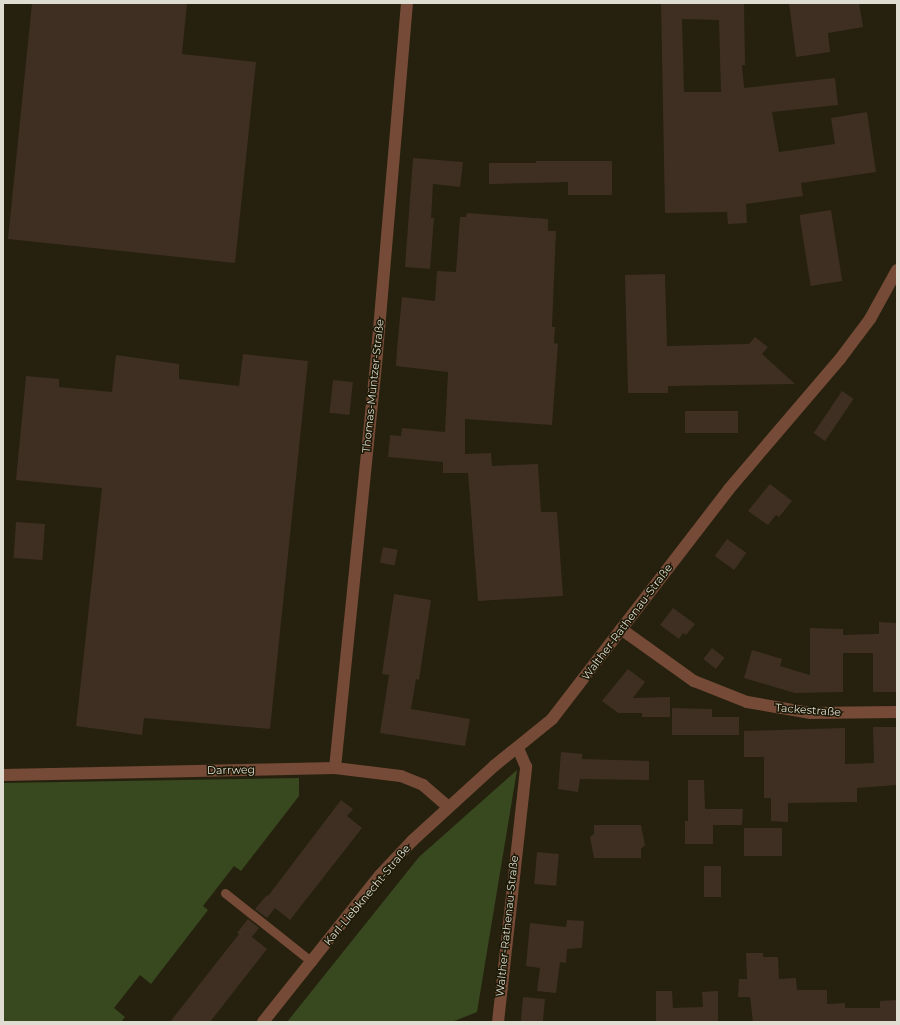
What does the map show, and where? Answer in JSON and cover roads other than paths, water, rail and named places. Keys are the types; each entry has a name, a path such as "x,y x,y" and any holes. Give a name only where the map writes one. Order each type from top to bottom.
{"street":[{"name":"Thomas-Müntzer-Straße","path":"334,768 377,353 407,3"},
{"name":"Walther-Rathenau-Straße","path":"498,1022 526,767 524,757 518,748 552,719 729,489 840,359 870,319 897,270"},
{"name":"Tackestraße","path":"621,629 694,681 747,702 811,713 897,712"},
{"name":"Karl-Liebknecht-Straße","path":"263,1022 380,875 412,841 448,807 494,766 518,748"},
{"name":"Darrweg","path":"3,775 334,768 401,776 423,785 448,807"}],"lane":[{"path":"225,893 312,962"}]}
